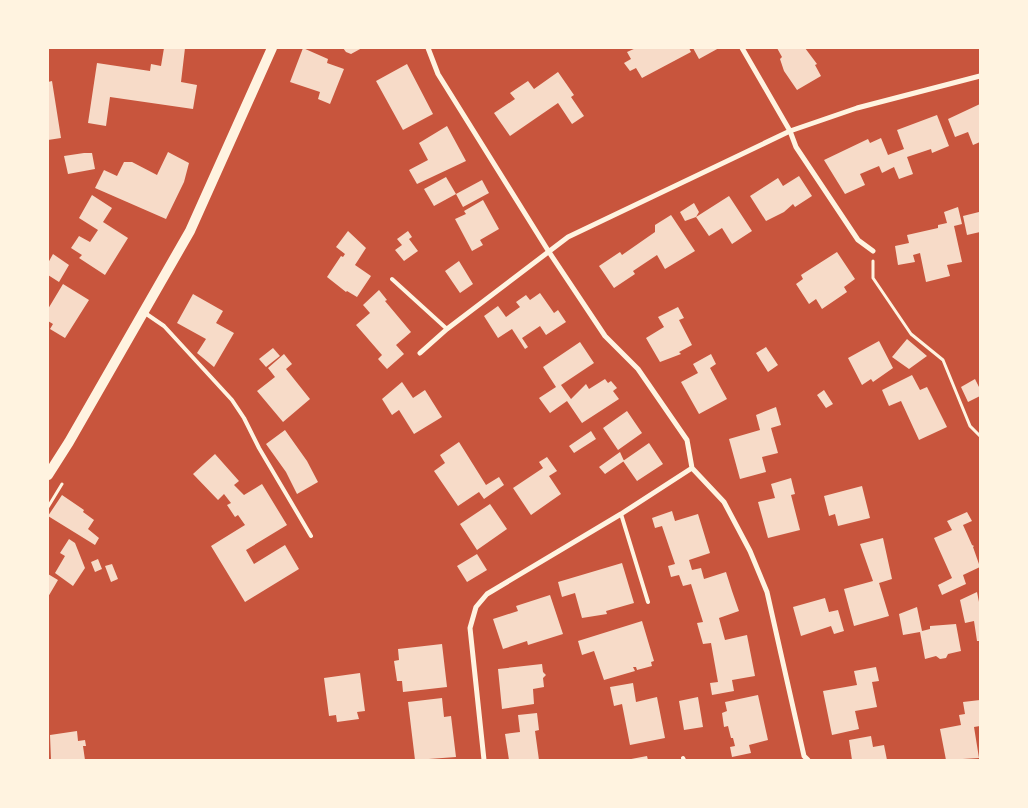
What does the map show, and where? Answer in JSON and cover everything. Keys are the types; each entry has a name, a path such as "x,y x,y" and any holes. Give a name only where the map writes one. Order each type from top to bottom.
{"main road":[{"path":"48,475 69,442 190,231 272,48"}],"street":[{"path":"428,48 438,74 549,252 605,336 638,369 687,440 692,468 724,502 750,551 767,592 804,756 808,760"},
{"path":"742,48 790,131 796,146 858,240 873,251"},
{"path":"420,353 447,329 568,237 790,131 857,108 980,76"},
{"path":"484,760 470,628 476,607 487,594 622,514 692,468"}],"lane":[{"path":"392,279 447,329"},
{"path":"143,312 158,320 232,400 311,536"},
{"path":"622,514 648,602"}],"path":[{"path":"873,251 873,278 911,334 943,360 970,426 980,436"}],"building":[{"path":"164,48 185,48 181,82 197,85 193,109 110,97 106,126 88,123 97,63 150,71 151,64 161,66"},
{"path":"303,48 328,59 327,63 344,69 330,104 318,99 320,92 290,82"},
{"path":"343,48 362,48 351,54"},
{"path":"636,48 689,48 691,52 642,78 636,68 630,71 624,63 631,59 627,52"},
{"path":"693,48 719,48 699,59"},
{"path":"777,48 805,48 817,64 815,65 821,76 797,90 784,71 780,59 782,57"},
{"path":"407,64 433,114 403,130 376,81"},
{"path":"558,72 574,95 571,97 584,116 572,124 558,103 510,136 494,113 515,99 510,93 528,81 534,89"},
{"path":"52,81 61,138 48,140 48,82"},
{"path":"980,104 980,142 973,145 968,132 955,137 948,119"},
{"path":"937,115 949,146 932,153 931,149 907,157 913,174 899,179 894,167 882,173 879,166 860,174 865,185 845,194 824,160 868,139 870,143 881,138 888,155 904,149 897,130"},
{"path":"447,126 466,161 417,184 409,170 428,160 419,143"},
{"path":"168,152 189,163 184,182 166,219 95,188 104,170 117,176 124,162 132,162 157,175"},
{"path":"92,153 95,169 68,174 64,156"},
{"path":"799,176 812,196 795,207 793,204 784,212 766,221 750,196 778,178 783,186"},
{"path":"446,177 456,194 434,206 424,189"},
{"path":"482,180 489,193 463,207 456,194"},
{"path":"92,195 112,208 103,222 128,238 105,275 79,258 82,255 71,248 79,236 90,242 98,230 79,218"},
{"path":"729,196 752,231 732,244 722,228 709,236 696,217"},
{"path":"483,200 499,229 480,240 483,245 472,251 455,219 466,214 464,211"},
{"path":"694,203 699,212 696,217 685,221 680,212"},
{"path":"958,207 962,224 954,226 962,262 947,265 950,276 926,282 920,253 913,255 915,262 898,265 895,246 909,243 907,235 938,228 938,225 947,223 944,212"},
{"path":"979,212 980,232 967,235 963,216"},
{"path":"671,215 695,251 665,269 657,255 633,271 635,274 614,288 599,266 620,252 622,255 655,232 655,225"},
{"path":"348,231 366,248 355,265 371,276 357,297 346,292 327,277 341,256 343,257 345,254 336,247"},
{"path":"408,231 412,237 409,239 418,251 404,261 395,250 402,245 397,239"},
{"path":"837,252 855,279 844,287 847,292 822,309 816,299 809,304 796,284 803,279 801,275"},
{"path":"53,254 69,265 59,282 48,275 48,263"},
{"path":"459,261 473,284 460,293 445,271"},
{"path":"63,284 89,300 65,338 50,329 53,324 48,321 48,309"},
{"path":"379,290 387,300 385,301 411,332 396,345 404,354 387,369 378,359 382,355 356,325 370,313 363,305"},
{"path":"540,293 554,313 558,310 566,322 546,335 540,326 522,338 528,347 525,349 512,329 498,338 484,316 498,306 506,317 520,307 516,302 526,295 530,300"},
{"path":"193,294 223,311 216,323 234,333 214,367 197,353 206,339 177,323"},
{"path":"678,307 684,318 679,320 692,345 679,352 681,354 660,362 646,338 664,327 658,317"},
{"path":"907,339 927,356 909,369 892,357"},
{"path":"879,341 893,368 873,382 871,379 862,385 848,358"},
{"path":"580,342 594,363 561,385 571,399 586,384 589,389 605,379 608,383 611,381 617,388 613,391 619,399 582,423 567,401 550,413 539,398 556,387 543,367"},
{"path":"766,347 778,365 768,372 756,353"},
{"path":"273,348 280,356 266,367 259,359"},
{"path":"284,354 292,364 286,369 310,399 283,422 257,391 275,377 268,368"},
{"path":"711,354 716,364 710,368 727,399 699,414 681,382 698,373 693,364"},
{"path":"912,375 920,390 927,387 947,427 919,440 901,401 889,406 882,390"},
{"path":"975,379 980,389 980,396 968,402 961,387"},
{"path":"402,382 413,398 425,390 442,417 414,434 399,410 392,415 382,399"},
{"path":"824,390 833,404 826,408 817,395"},
{"path":"776,407 781,425 771,428 778,453 762,457 766,472 740,479 729,439 760,430 756,415"},
{"path":"627,411 642,433 618,450 603,428"},
{"path":"285,430 307,461 318,482 297,494 286,472 266,444"},
{"path":"591,431 596,439 574,453 569,446"},
{"path":"459,442 486,485 499,477 504,485 484,499 479,492 458,506 434,471 445,463 440,455"},
{"path":"649,443 663,464 637,481 623,461"},
{"path":"620,452 624,461 605,474 599,467"},
{"path":"215,454 239,481 234,485 244,495 262,484 287,525 246,550 254,564 285,545 299,569 245,602 211,546 245,525 238,515 235,517 227,505 231,503 224,494 218,500 193,474"},
{"path":"547,457 557,471 549,476 561,494 531,515 513,488 543,468 539,462"},
{"path":"791,478 795,494 791,495 800,530 768,538 758,502 775,498 771,484"},
{"path":"862,486 870,518 838,526 835,514 829,516 824,496"},
{"path":"62,495 84,510 83,512 94,520 88,529 99,538 95,545 48,516"},
{"path":"490,504 507,529 477,550 460,524"},
{"path":"672,511 675,521 698,514 710,553 689,560 692,570 701,568 704,579 726,572 739,611 719,618 725,640 747,635 755,676 732,680 734,691 712,695 710,683 718,682 711,643 703,644 697,623 703,622 691,584 683,586 679,575 671,577 668,566 675,564 662,526 655,528 652,518"},
{"path":"967,512 972,521 963,525 974,546 980,567 963,575 966,584 942,595 938,585 952,578 934,538 952,530 947,521"},
{"path":"883,538 892,579 879,583 889,616 854,626 844,589 873,581 860,544"},
{"path":"69,539 75,543 85,568 73,586 55,573 65,556 60,553"},
{"path":"477,554 487,570 467,582 457,566"},
{"path":"98,559 102,569 95,572 91,562"},
{"path":"622,563 634,603 606,611 607,614 582,618 575,593 562,597 558,582"},
{"path":"112,564 118,579 111,582 105,566"},
{"path":"48,574 58,580 48,597"},
{"path":"977,592 980,607 980,641 977,641 974,621 965,623 960,600"},
{"path":"550,595 563,634 528,645 527,641 503,649 493,619 518,611 516,606"},
{"path":"825,598 829,612 838,610 844,631 834,634 831,626 801,636 793,607"},
{"path":"917,607 922,631 930,629 930,626 956,624 961,651 948,654 946,658 940,659 936,656 925,659 920,632 903,635 899,614"},
{"path":"642,621 654,661 651,662 652,666 637,670 636,667 633,667 635,671 604,680 594,651 582,655 578,641"},
{"path":"442,644 447,687 403,692 402,681 397,681 394,661 399,660 398,649"},
{"path":"542,664 543,672 546,675 543,678 544,687 533,689 534,704 502,709 498,669"},
{"path":"876,667 879,681 872,682 877,707 855,711 859,729 832,735 823,691 857,685 854,671"},
{"path":"360,673 365,711 357,712 359,719 337,722 336,715 329,716 324,678"},
{"path":"633,683 636,702 657,697 665,738 630,745 622,704 614,706 610,687"},
{"path":"758,695 768,740 749,745 751,753 732,757 730,747 735,746 728,726 724,727 722,713 727,711 725,702"},
{"path":"698,697 703,727 684,730 679,701"},
{"path":"442,698 444,717 451,716 456,757 415,760 408,702"},
{"path":"980,700 980,726 974,727 979,758 946,760 940,729 961,725 959,715 965,714 963,702"},
{"path":"537,713 539,730 535,731 539,760 509,760 505,734 520,732 518,715"},
{"path":"77,731 78,741 85,740 86,746 83,746 85,760 51,760 50,735"},
{"path":"871,736 873,747 884,745 887,760 852,760 849,740"},
{"path":"647,756 648,760 626,760"}]}
